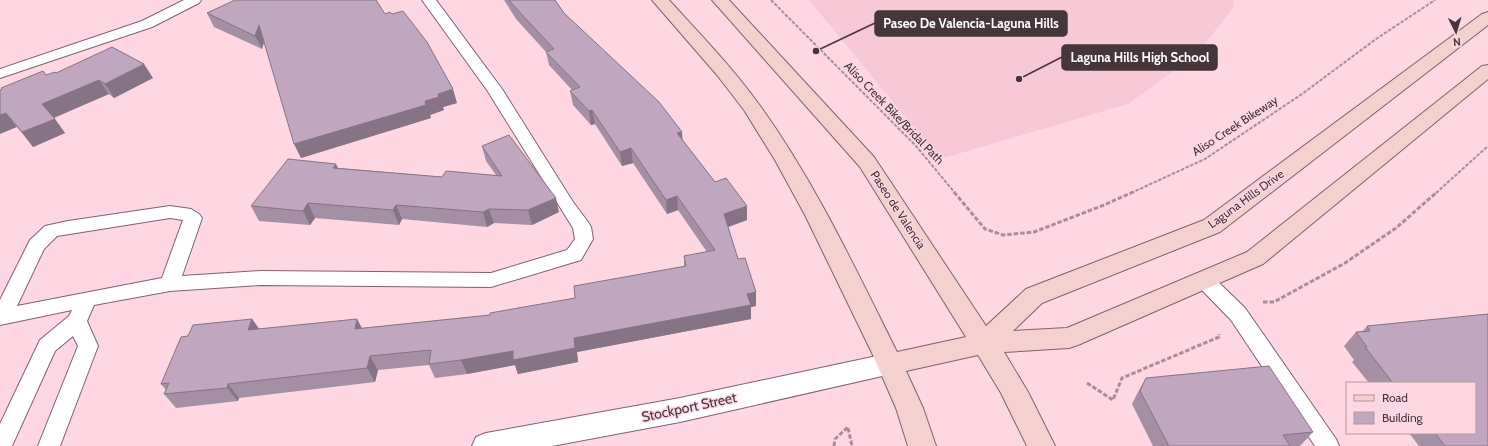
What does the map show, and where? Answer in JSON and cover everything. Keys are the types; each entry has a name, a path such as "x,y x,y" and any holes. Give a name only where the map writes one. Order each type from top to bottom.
{"main road":[{"path":"660,0 732,82 762,123 801,185 891,364 914,418 922,446"},
{"name":"Paseo de Valencia","path":"720,0 867,162 973,328 985,344 1019,401 1041,446"},
{"name":"Laguna Hills Drive","path":"985,344 1034,296 1212,226 1488,17"},
{"path":"891,364 985,344 1069,338 1254,258 1488,70"}],"street":[{"name":"Stockport Street","path":"486,446 680,410 891,364"}],"lane":[{"path":"0,74 147,24 194,0"},
{"path":"1,316 170,284 260,278 491,280 574,255 584,238 582,227 567,206 494,89 428,0"},
{"path":"1,316 37,245 51,231 68,227 170,212 185,213 193,218 170,284"},
{"path":"1204,280 1238,314 1328,446"},
{"path":"1,446 47,346 77,321 87,299"},
{"path":"49,446 88,346 77,321"}],"path":[{"name":"Aliso Creek Bike/Bridal Path","path":"772,0 916,146 986,229 1003,235"},
{"name":"Aliso Creek Bikeway","path":"1003,235 1034,232 1104,205 1205,158 1302,94 1376,39 1434,0"},
{"path":"1265,301 1274,302 1345,263 1396,228 1488,146"},
{"path":"1087,383 1113,400 1122,378 1219,337 1220,330"},
{"path":"834,446 835,439 848,427 852,446"}],"shaded area":[{"path":"809,0 1234,0 1233,8 1197,54 1128,104 940,159"}],"building":[{"path":"235,0 376,0 385,14 403,11 427,42 453,89 438,94 439,97 425,101 426,105 294,144 259,25 255,36 207,13"},
{"path":"509,0 555,0 564,13 659,102 682,132 677,133 715,182 726,178 747,206 724,214 738,259 745,258 756,292 747,294 751,305 574,338 575,348 513,360 513,351 429,364 431,350 370,356 367,368 228,384 227,388 164,394 169,383 161,384 181,337 188,336 193,325 252,319 248,330 357,319 355,329 490,315 490,313 575,298 574,286 686,266 684,256 715,250 677,196 666,200 631,148 620,152 592,110 589,111 570,91 580,87 546,52 554,49"},
{"path":"112,47 144,64 105,84 99,80 42,104 55,119 22,132 6,113 0,115 1,88 43,71 46,75 56,73"},
{"path":"509,135 556,198 528,210 489,209 483,212 396,205 393,210 308,203 303,211 251,206 288,159 336,164 333,168 442,177 446,171 502,176 482,146"},
{"path":"1488,314 1488,446 1445,446 1436,434 1476,434 1476,382 1392,382 1365,347 1367,347 1356,332 1370,331 1367,326"},
{"path":"1269,366 1313,432 1283,435 1290,446 1169,446 1140,391 1146,378"}],"place":[{"name":"Paseo De Valencia-Laguna Hills","path":"816,51"},
{"name":"Laguna Hills High School","path":"1019,79"}]}
